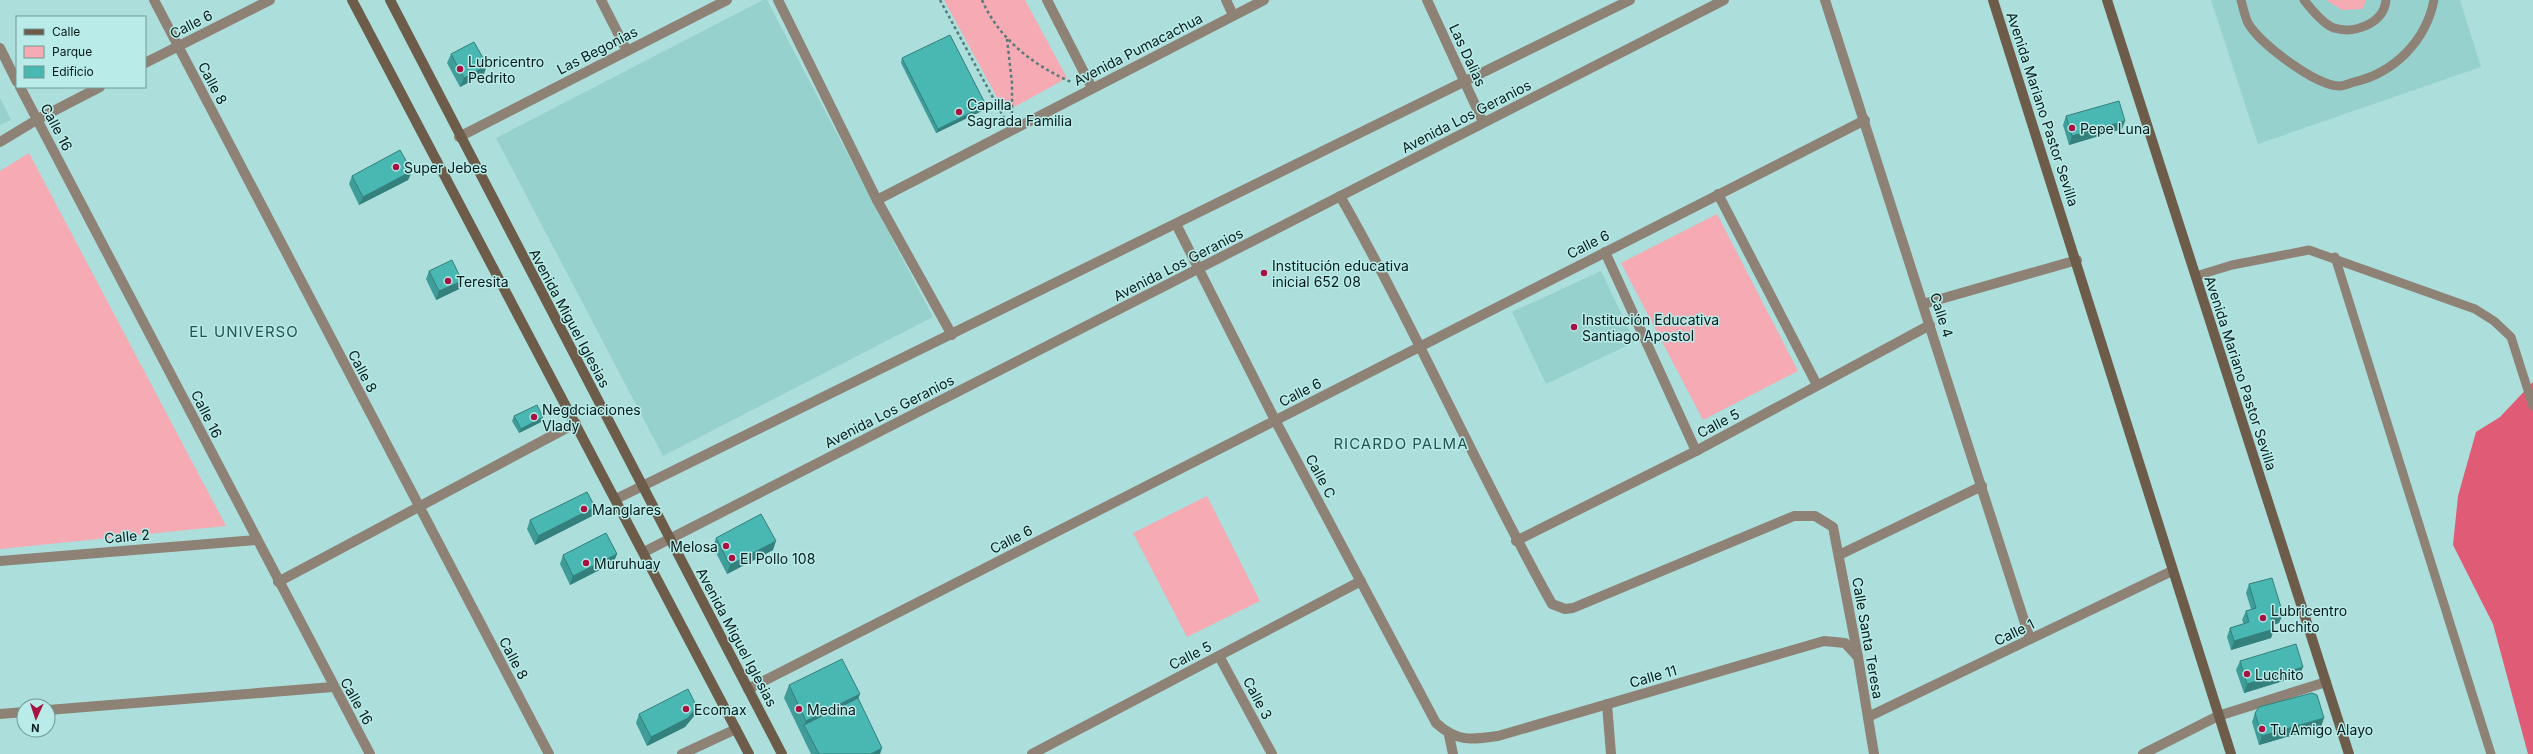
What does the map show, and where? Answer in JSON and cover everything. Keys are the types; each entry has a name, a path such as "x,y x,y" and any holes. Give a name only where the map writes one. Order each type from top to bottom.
{"main road":[{"path":"352,0 644,552 749,754"},
{"name":"Avenida Miguel Iglesias","path":"390,0 459,137 782,754"},
{"name":"Avenida Mariano Pastor Sevilla","path":"1993,0 2077,260 2172,571 2231,754"},
{"name":"Avenida Mariano Pastor Sevilla","path":"2107,0 2349,754"}],"street":[{"name":"Calle 8","path":"154,0 548,754"},
{"name":"Calle 6","path":"146,63 270,0"},
{"path":"601,0 627,51"},
{"name":"Las Begonias","path":"459,137 727,0"},
{"path":"778,0 877,200 952,334"},
{"path":"1047,0 1092,88"},
{"path":"1226,0 1233,15"},
{"name":"Avenida Pumacachua","path":"877,200 1264,0"},
{"name":"Las Dalias","path":"1427,0 1483,122"},
{"path":"616,499 1465,81 1617,3 1630,0"},
{"name":"Avenida Los Geranios","path":"644,552 1724,0"},
{"name":"Calle 4","path":"1825,0 1865,120 2030,639"},
{"path":"0,48 16,80"},
{"name":"Calle 16","path":"21,88 333,687 370,754"},
{"path":"0,142 38,119 98,88"},
{"name":"Calle 6","path":"748,689 1865,120"},
{"path":"1718,194 1817,385"},
{"path":"1340,196 1420,346 1516,541"},
{"name":"Calle C","path":"1176,224 1275,420 1436,723 1450,735"},
{"path":"1605,252 1696,451"},
{"path":"1923,304 2077,260"},
{"name":"Calle 5","path":"1516,541 1696,451 1930,324"},
{"path":"278,582 576,423"},
{"path":"1839,555 1982,486"},
{"name":"Calle Santa Teresa","path":"1516,541 1552,604 1565,609 1573,608 1794,516 1815,516 1834,527 1874,754"},
{"name":"Calle 2","path":"0,561 256,540"},
{"name":"Calle 1","path":"1868,717 2172,571"},
{"name":"Calle 5","path":"1032,754 1361,581"},
{"name":"Calle 11","path":"1450,735 1473,740 1498,736 1824,641 1845,643 1858,657"},
{"name":"Calle 3","path":"1219,656 1271,754"},
{"path":"2143,754 2218,716 2326,682"},
{"path":"56,709 333,687"},
{"path":"1608,704 1611,754"},
{"path":"0,714 16,713"},
{"path":"682,754 736,729"},
{"path":"1450,735 1453,754"}],"lane":[{"path":"2241,0 2248,23 2277,53 2313,77 2339,86 2370,79 2396,64 2420,36 2434,0"},
{"path":"2304,0 2312,10 2334,28 2362,29 2377,18 2386,0"},
{"path":"2196,276 2232,264 2309,250 2475,309 2494,321 2511,337 2533,406"},
{"path":"2335,258 2491,754"}],"path":[{"path":"940,0 1011,130"},
{"path":"982,0 1007,38 1021,52 1043,68 1073,83 1092,88"},
{"path":"1007,38 1012,83 1011,130"}],"shaded area":[{"path":"763,0 767,0 933,317 663,456 496,138"},
{"path":"2211,0 2460,0 2481,67 2258,144"},
{"path":"0,98 11,120 0,125"},
{"name":"Institución Educativa Santiago Apostol","path":"1601,271 1635,342 1546,384 1512,312"},
{"path":"2533,382 2533,754 2528,754 2493,624 2453,545 2458,496 2476,432 2500,417"}],"green space":[{"path":"944,0 1025,0 1067,78 1005,112"},
{"path":"2326,0 2366,0 2363,9 2342,10"},
{"path":"29,153 226,526 0,549 0,171"},
{"path":"1717,214 1798,371 1703,420 1621,263"},
{"path":"1207,496 1260,601 1187,637 1133,533"}],"building":[{"path":"950,35 986,105 938,129 902,58"},
{"path":"474,42 487,65 464,78 451,54"},
{"path":"2119,101 2125,121 2072,136 2066,116"},
{"path":"400,150 412,171 363,197 352,176"},
{"path":"452,260 462,281 439,291 429,271"},
{"path":"537,405 543,417 521,429 514,416"},
{"path":"587,492 595,507 538,536 530,520"},
{"path":"761,514 776,541 730,565 716,538"},
{"name":"Muruhuay","path":"606,533 617,554 573,576 563,555"},
{"name":"Lubricentro Luchito","path":"2272,578 2283,614 2271,618 2274,629 2234,641 2230,628 2249,622 2246,611 2256,608 2249,584"},
{"path":"2296,644 2303,667 2247,684 2240,661"},
{"path":"842,659 860,694 806,721 789,685"},
{"path":"688,689 697,707 688,718 651,737 639,714"},
{"path":"2312,693 2317,695 2324,718 2262,736 2255,713 2259,707"},
{"path":"858,698 882,748 871,754 819,754 804,725"}],"place":[{"name":"Lubricentro Pedrito","path":"460,69"},
{"name":"Capilla Sagrada Familia","path":"959,112"},
{"name":"Pepe Luna","path":"2072,128"},
{"name":"Super Jebes","path":"396,167"},
{"name":"Institución educativa inicial 652 08","path":"1264,273"},
{"name":"Teresita","path":"448,281"},
{"name":"Institución Educativa Santiago Apostol","path":"1574,327"},
{"name":"Negdciaciones Vlady","path":"534,417"},
{"name":"Manglares","path":"584,509"},
{"name":"Melosa","path":"726,546"},
{"name":"El Pollo 108","path":"732,558"},
{"name":"Muruhuay","path":"586,563"},
{"name":"Lubricentro Luchito","path":"2263,618"},
{"name":"Luchito","path":"2247,674"},
{"name":"Ecomax","path":"686,709"},
{"name":"Medina","path":"799,709"},
{"name":"Tu Amigo Alayo","path":"2262,729"}],"district":[{"name":"EL UNIVERSO","path":"244,331"},
{"name":"RICARDO PALMA","path":"1401,443"}]}
